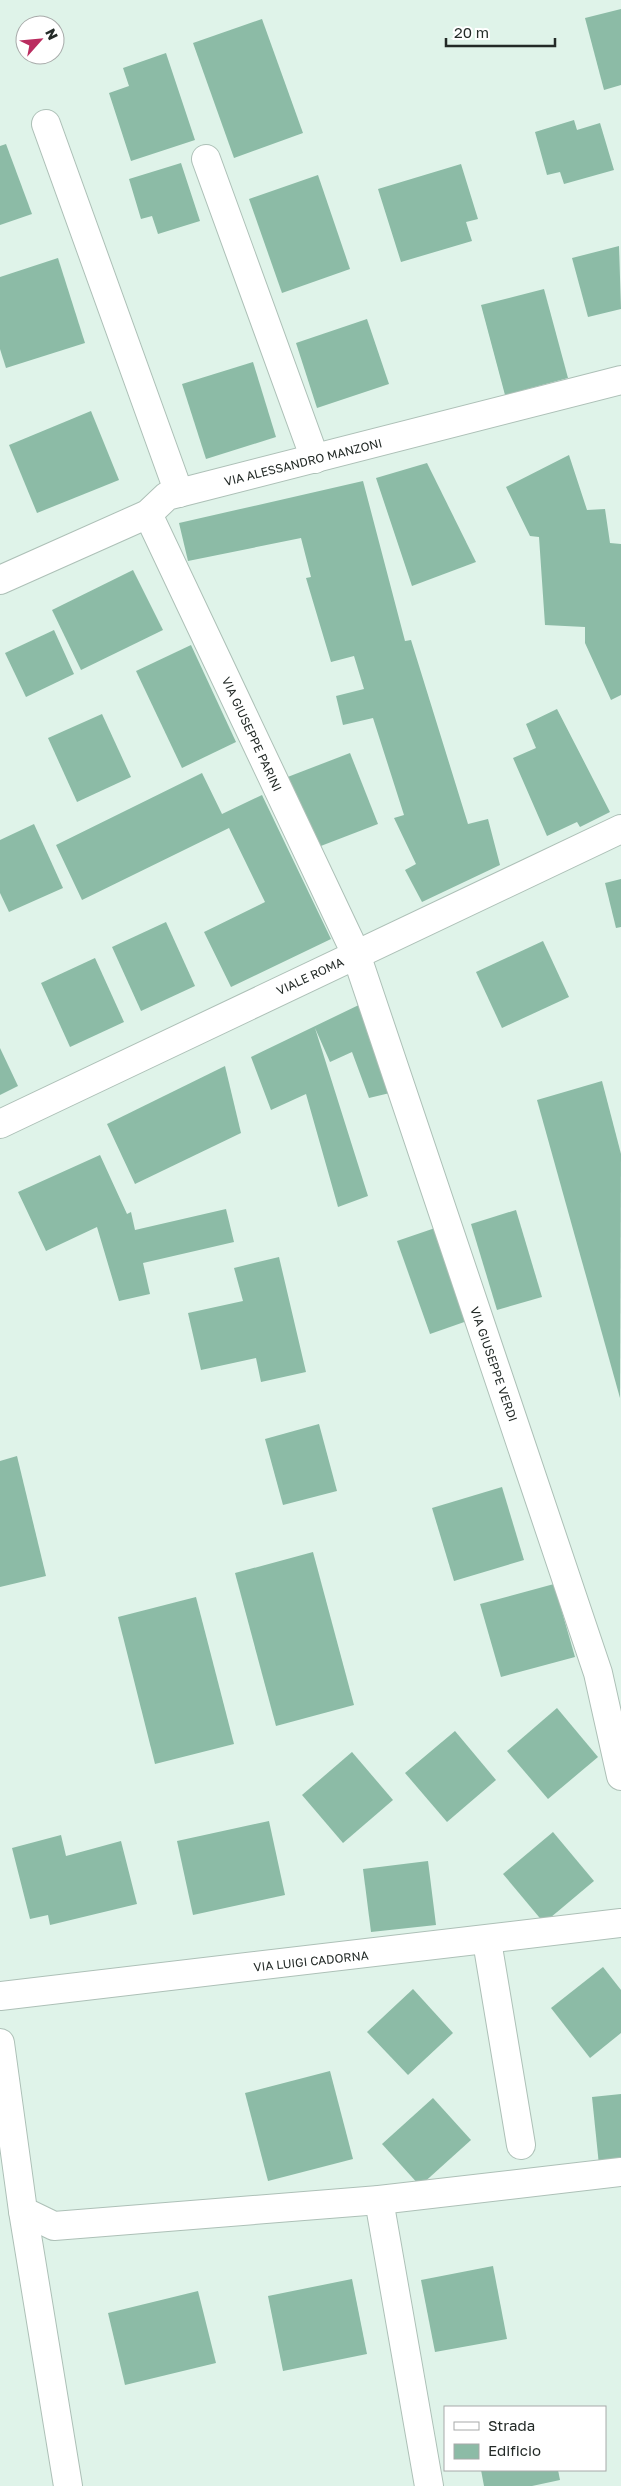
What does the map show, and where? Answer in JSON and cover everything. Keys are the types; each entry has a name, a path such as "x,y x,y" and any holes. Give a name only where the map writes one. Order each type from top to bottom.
{"street":[{"path":"46,124 180,493"},
{"path":"206,159 315,458"},
{"name":"VIA ALESSANDRO MANZONI","path":"0,580 148,514 168,496 621,380"},
{"name":"VIA GIUSEPPE PARINI","path":"148,514 356,954"},
{"name":"VIALE ROMA","path":"0,1124 621,829"},
{"name":"VIA GIUSEPPE VERDI","path":"356,954 598,1674 621,1776"},
{"name":"VIA LUIGI CADORNA","path":"0,1996 487,1941 621,1923"},
{"path":"487,1941 521,2145"},
{"path":"0,2043 23,2211 68,2486"},
{"path":"23,2211 54,2226 379,2200 621,2172"},
{"path":"379,2200 429,2486"}],"building":[{"path":"621,9 621,85 604,90 585,18"},
{"path":"262,19 303,133 234,158 193,43"},
{"path":"166,53 195,140 131,161 109,93 129,86 123,68"},
{"path":"574,120 577,130 600,123 614,170 564,184 560,172 547,175 535,132"},
{"path":"6,144 32,214 0,225 0,146"},
{"path":"181,163 200,221 158,234 152,216 141,219 129,179"},
{"path":"461,164 478,219 466,222 472,241 401,262 378,189"},
{"path":"318,175 350,269 282,293 249,199"},
{"path":"619,246 621,309 588,317 572,258"},
{"path":"58,258 85,343 6,368 0,349 0,277"},
{"path":"544,289 568,378 505,395 481,305"},
{"path":"367,319 389,384 317,408 296,343"},
{"path":"253,362 276,437 206,459 182,384"},
{"path":"91,411 119,480 37,513 9,445"},
{"path":"569,455 587,510 605,509 610,543 621,544 621,695 611,700 585,643 585,627 545,625 539,537 530,536 506,487"},
{"path":"427,463 476,562 412,586 376,478"},
{"path":"363,481 405,641 411,640 468,824 488,819 500,865 422,902 405,870 416,864 394,818 404,815 373,718 343,725 336,696 364,689 354,656 331,662 306,578 311,577 301,538 188,561 179,523"},
{"path":"133,570 163,630 81,670 52,610"},
{"path":"54,630 74,674 26,697 5,653"},
{"path":"191,645 236,742 182,768 136,671"},
{"path":"557,709 610,812 580,827 577,822 547,836 513,758 536,748 526,724"},
{"path":"102,714 131,777 77,802 48,738"},
{"path":"350,753 378,824 313,849 285,778"},
{"path":"202,773 222,814 262,795 331,939 231,987 204,932 265,902 229,828 82,900 56,845"},
{"path":"34,824 63,888 9,912 0,893 0,840"},
{"path":"621,879 621,927 616,928 605,883"},
{"path":"166,922 195,986 141,1011 112,947"},
{"path":"543,941 569,997 502,1028 476,972"},
{"path":"95,958 124,1022 70,1047 41,983"},
{"path":"365,1002 394,1092 369,1098 352,1052 330,1062 315,1028 368,1196 338,1207 306,1094 271,1110 251,1057"},
{"path":"0,1048 18,1086 0,1095"},
{"path":"225,1066 241,1133 135,1184 107,1124"},
{"path":"602,1081 621,1154 620,1398 537,1100"},
{"path":"100,1155 127,1214 131,1212 135,1230 226,1209 234,1242 143,1263 150,1294 119,1301 97,1227 46,1251 18,1192"},
{"path":"516,1210 542,1297 497,1310 471,1224"},
{"path":"438,1227 470,1320 430,1334 397,1241"},
{"path":"279,1257 306,1372 261,1382 256,1358 201,1370 188,1313 243,1301 234,1268"},
{"path":"319,1424 337,1491 283,1505 265,1439"},
{"path":"17,1456 46,1576 0,1587 0,1461"},
{"path":"502,1487 524,1560 454,1581 432,1508"},
{"path":"313,1552 354,1705 276,1726 235,1573"},
{"path":"554,1584 575,1657 501,1677 480,1604"},
{"path":"196,1597 234,1744 155,1764 118,1617"},
{"path":"557,1708 598,1757 548,1799 507,1751"},
{"path":"455,1731 496,1780 447,1822 405,1773"},
{"path":"352,1752 393,1800 343,1843 302,1795"},
{"path":"269,1821 285,1895 193,1915 177,1841"},
{"path":"553,1832 594,1881 544,1923 503,1874"},
{"path":"61,1835 66,1856 121,1841 137,1904 50,1925 48,1915 30,1919 12,1848"},
{"path":"428,1861 436,1925 371,1932 363,1869"},
{"path":"603,1967 621,1990 621,2033 590,2058 551,2008"},
{"path":"413,1989 453,2033 408,2075 367,2032"},
{"path":"330,2071 353,2159 268,2181 245,2093"},
{"path":"621,2094 621,2163 599,2165 592,2097"},
{"path":"433,2098 471,2140 420,2186 382,2144"},
{"path":"493,2266 507,2339 435,2352 421,2280"},
{"path":"352,2279 367,2354 283,2371 268,2296"},
{"path":"198,2291 216,2363 125,2385 108,2313"},
{"path":"481,2471 558,2471 560,2480 532,2486 484,2486"}]}
